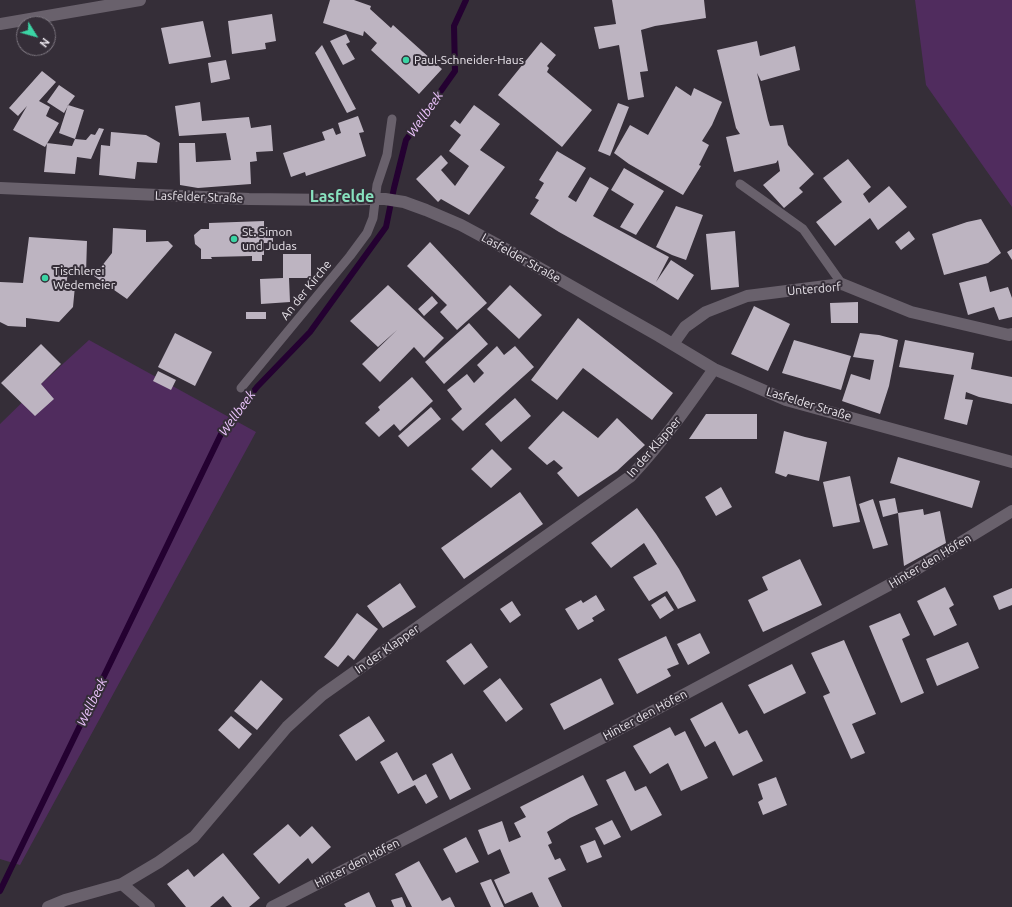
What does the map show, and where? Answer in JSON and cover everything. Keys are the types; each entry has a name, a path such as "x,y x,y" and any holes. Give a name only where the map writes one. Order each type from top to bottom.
{"street":[{"path":"0,24 140,0"},
{"name":"Lasfelder Straße","path":"0,188 249,199 381,199 404,202 461,224 673,344 714,369 786,400 1012,462"},
{"name":"Unterdorf","path":"673,344 685,327 706,312 747,296 842,284 911,312 1012,334"},
{"name":"In der Klapper","path":"48,907 65,900 122,884 158,862 194,837 287,727 322,695 631,476 647,459 683,414 714,369"},
{"name":"Hinter den Höfen","path":"272,907 612,733 898,581 1012,511"},
{"path":"122,884 149,907"}],"lane":[{"name":"An der Kirche","path":"241,388 350,256 367,233 381,199 377,185 387,155 392,119"},
{"path":"740,184 803,229 842,284"}],"shaded area":[{"path":"915,0 1012,0 1012,207 926,85"},
{"path":"89,340 256,432 20,865 0,859 0,424"}],"building":[{"path":"330,0 354,0 371,6 370,9 391,28 393,25 442,69 419,94 371,50 377,43 364,31 363,36 323,23"},
{"path":"612,0 704,0 706,18 655,26 641,30 648,71 640,72 644,97 628,100 619,45 599,49 594,27 616,24"},
{"path":"272,14 276,41 265,43 266,49 232,54 228,21"},
{"path":"203,21 211,57 169,64 161,28"},
{"path":"346,34 350,42 346,44 355,59 343,65 330,41"},
{"path":"757,41 760,56 795,46 800,70 761,81 757,73 770,126 783,125 788,145 814,174 799,188 803,192 784,208 763,185 780,171 778,160 776,163 734,172 726,137 740,134 736,128 717,50"},
{"path":"541,42 556,55 547,66 549,68 547,72 592,110 562,147 498,95"},
{"path":"322,45 356,109 347,113 315,53"},
{"path":"226,60 230,79 211,83 208,63"},
{"path":"42,71 56,82 39,101 50,107 46,116 59,123 45,147 13,130 27,106 18,116 9,108"},
{"path":"59,85 75,96 64,113 47,102"},
{"path":"676,86 691,96 694,88 722,102 712,125 702,141 709,145 699,165 701,166 683,195 629,164 614,153 630,125 648,135"},
{"path":"200,102 202,121 249,117 251,128 271,125 273,151 256,152 257,161 250,162 251,184 198,188 180,185 179,143 195,143 196,162 231,160 226,133 179,136 175,106"},
{"path":"618,103 629,107 610,156 598,151"},
{"path":"68,105 84,110 75,139 59,133"},
{"path":"474,105 500,124 480,150 505,167 469,215 441,199 438,202 416,179 441,155 448,163 441,170 455,186 469,166 449,151 461,135 450,126 455,120 460,124"},
{"path":"358,116 364,132 359,133 366,156 306,176 305,172 291,177 283,153 325,140 322,132 333,128 336,135 341,133 338,123"},
{"path":"99,128 104,129 91,159 77,157 75,174 44,172 47,143 72,146 75,139 86,140 91,134 95,135"},
{"path":"111,132 146,135 160,143 157,163 137,162 135,179 99,175 101,145 110,146"},
{"path":"557,151 586,168 568,197 576,202 590,177 609,188 593,216 669,257 656,282 671,260 694,275 678,300 530,214 539,200 535,198 544,183 539,180"},
{"path":"848,159 871,187 863,194 869,203 889,186 907,207 878,230 870,218 835,246 816,222 842,202 823,178"},
{"path":"624,168 664,191 636,235 620,227 634,204 611,190"},
{"path":"676,206 703,215 686,260 656,247"},
{"path":"981,219 1001,253 988,263 944,275 932,234 967,222"},
{"name":"St. Simon und Judas","path":"264,221 264,234 273,234 273,243 264,243 264,255 262,255 262,261 252,261 252,256 211,257 212,259 201,259 201,249 195,244 194,235 201,229 209,229 209,223"},
{"path":"113,228 146,230 146,242 168,241 173,246 127,299 94,276 112,253"},
{"path":"735,231 739,287 711,290 706,234"},
{"path":"909,231 915,239 901,250 895,242"},
{"name":"Tischlerei Wedemeier","path":"29,237 87,241 86,274 68,272 66,286 75,286 73,307 59,322 26,318 26,327 8,326 0,322 0,282 23,283"},
{"path":"430,242 487,303 457,330 440,312 447,305 407,266"},
{"path":"1012,249 1012,260 1007,252"},
{"path":"283,254 311,254 311,278 289,278 290,302 261,304 260,279 283,278"},
{"path":"986,276 990,292 1008,287 1012,298 1012,317 999,320 994,307 968,315 959,283"},
{"path":"388,285 444,338 424,358 414,347 380,382 362,364 397,330 378,347 350,321"},
{"path":"510,285 542,315 519,339 487,309"},
{"path":"432,296 438,303 424,316 418,309"},
{"path":"858,302 858,323 831,323 830,303"},
{"path":"754,306 790,324 768,371 731,354"},
{"path":"246,312 266,312 266,319 246,319"},
{"path":"578,318 673,393 652,420 583,368 557,400 531,380"},
{"path":"469,323 488,344 444,384 425,362"},
{"path":"175,333 212,352 195,386 158,367"},
{"path":"860,333 879,335 898,340 889,386 880,414 842,401 851,374 870,380 874,360 853,357"},
{"path":"794,340 851,356 841,390 782,373"},
{"path":"905,340 974,353 971,369 1012,377 1012,404 979,397 966,392 965,399 973,400 967,425 944,419 954,375 899,367"},
{"path":"41,344 61,364 41,384 54,399 35,416 1,383"},
{"path":"497,346 504,355 515,346 534,367 463,431 451,419 462,409 447,390 467,374 474,383 484,373 477,365"},
{"path":"158,371 176,380 171,390 153,381"},
{"path":"412,377 433,401 400,431 394,424 379,437 365,423 380,410 378,407"},
{"path":"515,398 531,416 501,442 485,424"},
{"path":"431,407 441,419 408,447 398,436"},
{"path":"563,411 598,438 617,418 645,445 617,471 578,497 557,473 563,468 554,460 547,465 528,448"},
{"path":"706,414 757,414 757,439 689,439"},
{"path":"784,431 827,442 819,481 788,474 786,477 775,473"},
{"path":"492,449 512,469 491,488 471,469"},
{"path":"898,457 980,481 972,508 890,483"},
{"path":"850,476 860,522 833,527 823,482"},
{"path":"721,487 732,507 716,516 705,497"},
{"path":"520,492 543,524 464,579 441,548"},
{"path":"895,498 898,513 883,517 879,501"},
{"path":"873,499 888,545 873,549 859,504"},
{"path":"637,508 679,569 696,601 678,609 667,591 649,601 633,577 657,564 644,543 611,568 591,543"},
{"path":"923,509 924,515 940,511 946,543 904,566 898,513"},
{"path":"800,559 822,605 763,632 748,600 768,590 762,577"},
{"path":"400,583 416,607 383,628 367,606"},
{"path":"945,587 954,605 949,608 957,625 934,636 917,601"},
{"path":"1012,588 1012,605 999,610 993,596"},
{"path":"596,595 605,610 592,618 594,621 578,630 565,609 581,600 583,603"},
{"path":"665,596 674,610 660,619 651,605"},
{"path":"512,601 521,615 510,623 500,609"},
{"path":"357,613 378,629 354,660 348,655 338,667 324,657"},
{"path":"900,613 910,635 902,639 924,693 901,703 869,626"},
{"path":"700,633 710,653 688,665 677,644"},
{"path":"666,636 679,664 667,669 671,676 637,694 618,659"},
{"path":"844,640 876,714 852,724 865,753 851,759 823,696 830,693 811,653"},
{"path":"968,642 979,668 937,686 926,659"},
{"path":"471,643 488,667 464,685 446,661"},
{"path":"792,664 806,693 764,714 748,685"},
{"path":"500,678 523,709 506,722 483,691"},
{"path":"601,678 614,704 564,730 550,704"},
{"path":"261,680 283,699 257,730 234,711"},
{"path":"722,702 739,734 747,730 763,761 733,776 715,741 705,747 690,719"},
{"path":"231,716 252,734 239,749 218,730"},
{"path":"369,716 385,741 356,761 339,735"},
{"path":"670,727 675,736 685,731 708,778 681,791 668,763 650,774 633,746"},
{"path":"397,752 413,781 426,774 438,797 426,804 415,785 398,794 380,762"},
{"path":"452,753 471,789 450,800 432,764"},
{"path":"625,771 635,791 646,786 662,815 631,831 606,780"},
{"path":"583,775 598,805 570,818 547,832 552,843 548,845 555,860 560,858 566,870 548,878 562,907 539,907 532,892 505,904 494,880 510,873 500,849 488,855 478,830 502,821 509,842 521,837 514,823 526,817 520,807"},
{"path":"776,777 787,805 763,815 758,802 763,799 758,784"},
{"path":"612,820 621,837 604,845 595,828"},
{"path":"288,824 300,837 312,826 331,847 312,864 308,858 279,884 253,854"},
{"path":"466,837 479,862 456,873 443,849"},
{"path":"595,840 602,857 587,863 580,846"},
{"path":"223,853 260,898 249,907 232,907 223,896 210,907 186,907 167,884 188,869 194,877"},
{"path":"419,861 442,901 450,897 455,907 412,907 395,874"},
{"path":"491,879 504,907 491,907 480,883"},
{"path":"369,892 376,907 346,907 344,904"},
{"path":"402,897 406,907 394,907 391,900"}],"waterway":[{"name":"Wellbeek","path":"0,891 223,430 257,387 310,332 386,227 406,140 455,71 454,26 466,0"}],"place":[{"name":"Paul-Schneider-Haus","path":"406,60"},
{"name":"St. Simon und Judas","path":"234,239"},
{"name":"Tischlerei Wedemeier","path":"45,278"}],"district":[{"name":"Lasfelde","path":"342,197"}]}
